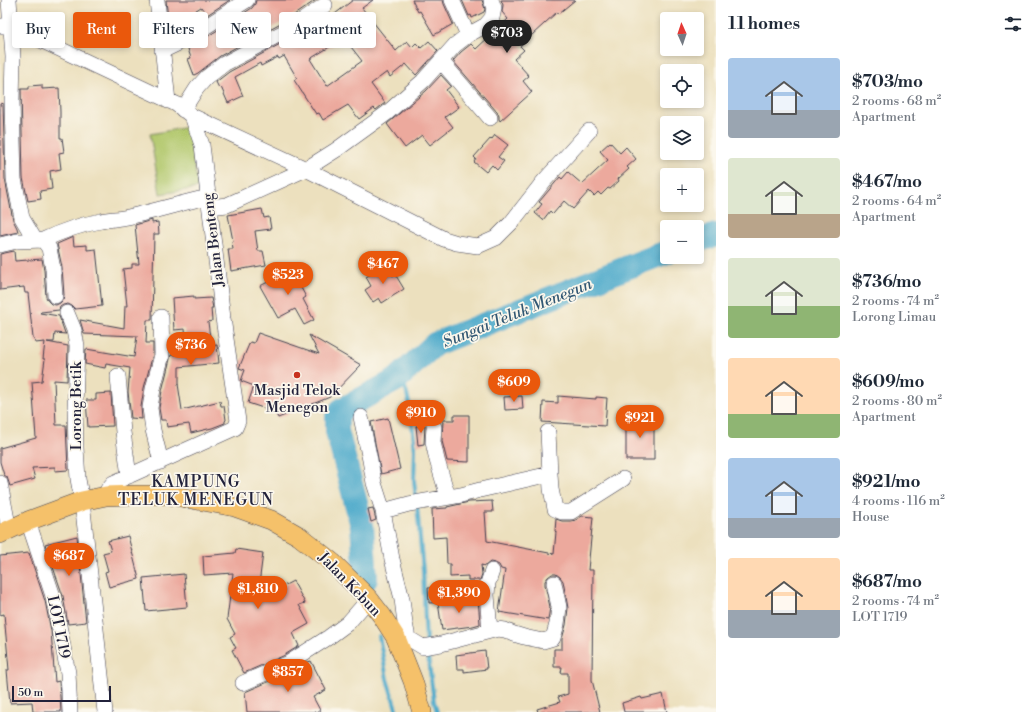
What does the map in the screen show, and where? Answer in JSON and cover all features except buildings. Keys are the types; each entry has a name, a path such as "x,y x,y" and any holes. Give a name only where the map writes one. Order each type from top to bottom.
{"main road":[{"name":"Jalan Kebun","path":"4,532 82,500 106,496 134,494 169,495 235,507 271,520 299,536 333,563 368,599 402,638 422,712"}],"street":[{"path":"9,0 6,26 13,57 12,102 14,179 22,218 39,240 49,248 53,269 55,296"},
{"path":"157,0 168,100"},
{"path":"162,51 185,40 247,0"},
{"path":"452,0 468,36"},
{"path":"0,245 17,241 39,240 82,224 127,217 181,203 209,202 227,205 306,169 336,150 387,113 423,81 455,45 486,25 492,18 494,8 491,0"},
{"path":"188,113 197,88 206,78 224,64 293,27 326,5"},
{"path":"6,26 168,100 188,113 306,169 444,239 457,243 478,246 496,238 511,223 544,181 589,131"},
{"path":"441,61 490,118"},
{"name":"Jalan Benteng","path":"106,496 108,489 113,483 235,428 238,421 223,318 202,145 188,113"},
{"name":"Lorong Betik","path":"67,313 74,330 77,346 75,407 78,479 82,500 105,712"},
{"path":"161,317 162,355 153,389 150,408 153,430 161,462"},
{"path":"118,376 129,476"},
{"path":"360,417 374,483 383,511 392,559 402,599 405,623 402,638 427,646 441,644 498,629 543,641 552,638 557,624 559,607 554,583"},
{"path":"434,427 433,442 448,497"},
{"path":"548,432 551,489 555,509 562,512 571,512 623,479"},
{"path":"383,511 416,502 461,495 550,474"},
{"path":"0,483 4,532"},
{"name":"LOT 1719","path":"28,521 54,599 68,673 70,712"},
{"path":"490,631 487,595 488,583 492,571"},
{"path":"243,683 287,664 329,637 348,623 368,599"}],"green space":[{"path":"188,127 198,188 160,194 150,134"}],"waterway":[{"name":"Sungai Teluk Menegun","path":"704,239 716,235"},
{"name":"Sungai Teluk Menegun","path":"366,579 362,526 337,431 337,417 341,410 396,380 435,344 660,255"},
{"path":"402,375 410,406 415,450 414,481 416,499"},
{"path":"417,506 423,571 426,643"},
{"name":"Sungai Teluk Menegun","path":"379,636 387,679 397,712"},
{"path":"427,649 434,701 437,712"}],"place":[{"name":"Masjid Telok Menegon","path":"297,375"}],"district":[{"name":"KAMPUNG TELUK MENEGUN","path":"196,490"}]}
